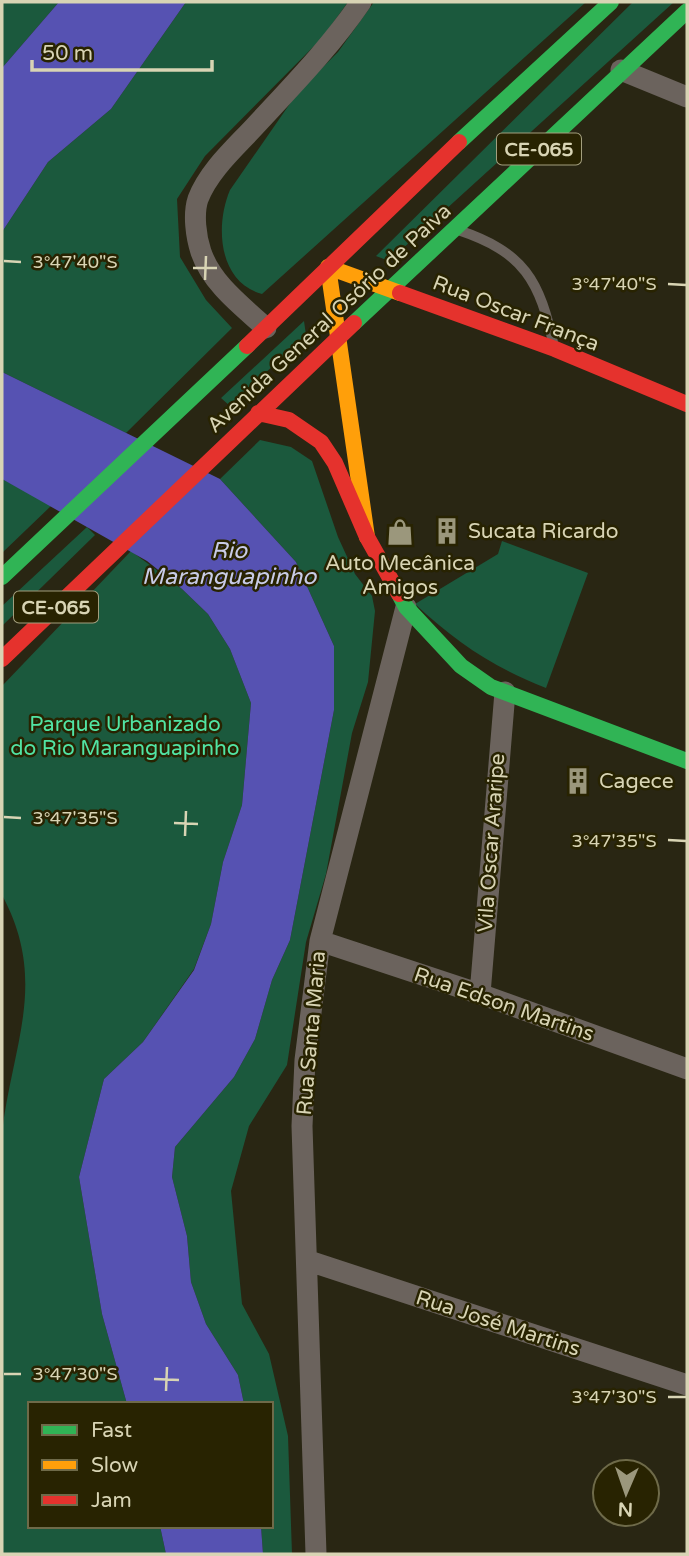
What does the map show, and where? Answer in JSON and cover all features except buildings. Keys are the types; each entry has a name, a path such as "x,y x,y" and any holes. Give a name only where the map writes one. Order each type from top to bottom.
{"main road":[{"name":"Avenida General Osório de Paiva","path":"2,577 611,2"},
{"name":"Avenida General Osório de Paiva","path":"2,659 242,428 687,11"},
{"name":"Rua Oscar França","path":"328,267 555,349 687,404"},
{"path":"328,267 366,537"},
{"path":"258,413 289,421 321,442 334,463 366,537 406,607 461,666 491,687 687,761"}],"street":[{"path":"266,328 212,274 201,253 197,233 198,199 220,164 330,45 361,2"},
{"path":"621,70 687,97"},
{"name":"Rua Santa Maria","path":"316,1554 309,1261 302,1126 305,1060 320,942 406,607"},
{"name":"Vila Oscar Araripe","path":"480,994 505,692"},
{"name":"Rua Edson Martins","path":"320,942 480,994 687,1069"},
{"name":"Rua José Martins","path":"309,1261 687,1385"}],"lane":[{"path":"456,229 495,245 526,268 555,349"}],"green space":[{"path":"2,2 59,2 2,68"},
{"path":"186,2 348,2 322,38 205,156 177,199 180,257 206,300 232,328 126,433 2,372 2,232 48,162 111,109"},
{"path":"374,2 586,2 262,294 247,288 236,278 224,251 222,219 230,190 298,92 338,52"},
{"path":"633,2 674,2 389,261 376,256"},
{"path":"304,321 306,335 230,406 221,398"},
{"path":"260,440 291,447 312,461 338,537 355,574 372,596 375,611 368,682 352,733 326,874 306,942 287,1065 249,1126 231,1191 242,1304 269,1354 288,1436 292,1554 263,1554 261,1528 273,1528 273,1402 244,1402 238,1375 206,1324 191,1282 187,1236 172,1177 175,1147 234,1077 255,1039 272,980 290,940 334,710 334,646 296,562 220,479"},
{"path":"2,479 52,505 2,553"},
{"path":"87,527 95,535 2,626 2,606"},
{"path":"502,541 588,573 546,688 509,672 476,653 415,604 498,554"},
{"name":"Parque Urbanizado do Rio Maranguapinho","path":"131,551 182,589 208,614 230,649 251,703 242,805 223,862 211,924 194,969 143,1042 104,1079 79,1177 102,1314 126,1402 28,1402 28,1528 160,1528 166,1554 2,1554 2,1133 19,1042 25,985 23,957 16,927 2,895 2,686"}],"water":[{"path":"59,2 186,2 111,109 48,162 2,232 2,68"},
{"name":"Rio Maranguapinho","path":"2,372 220,479 296,562 334,646 334,710 290,940 272,980 255,1039 234,1077 175,1147 172,1177 187,1236 191,1282 206,1324 238,1375 244,1402 126,1402 102,1314 79,1177 104,1079 143,1042 194,970 211,924 223,862 242,805 251,703 230,649 208,614 182,589 147,561 2,479"},
{"path":"160,1528 261,1528 263,1554 166,1554"}],"traffic: fast":[{"path":"459,142 611,2"},
{"path":"354,323 687,11"},
{"path":"2,577 247,346"},
{"path":"399,594 406,607 461,666 491,687 687,761"}],"traffic: slow":[{"path":"367,537 328,267 400,293"}],"traffic: jam":[{"path":"247,346 459,142"},
{"path":"400,293 555,349 687,404"},
{"path":"2,659 354,323"},
{"path":"258,413 289,420 321,442 335,463 367,537 399,594"}],"place":[{"name":"Sucata Ricardo","path":"447,531"},
{"name":"Auto Mecânica Amigos","path":"400,532"},
{"name":"Cagece","path":"578,781"}]}
